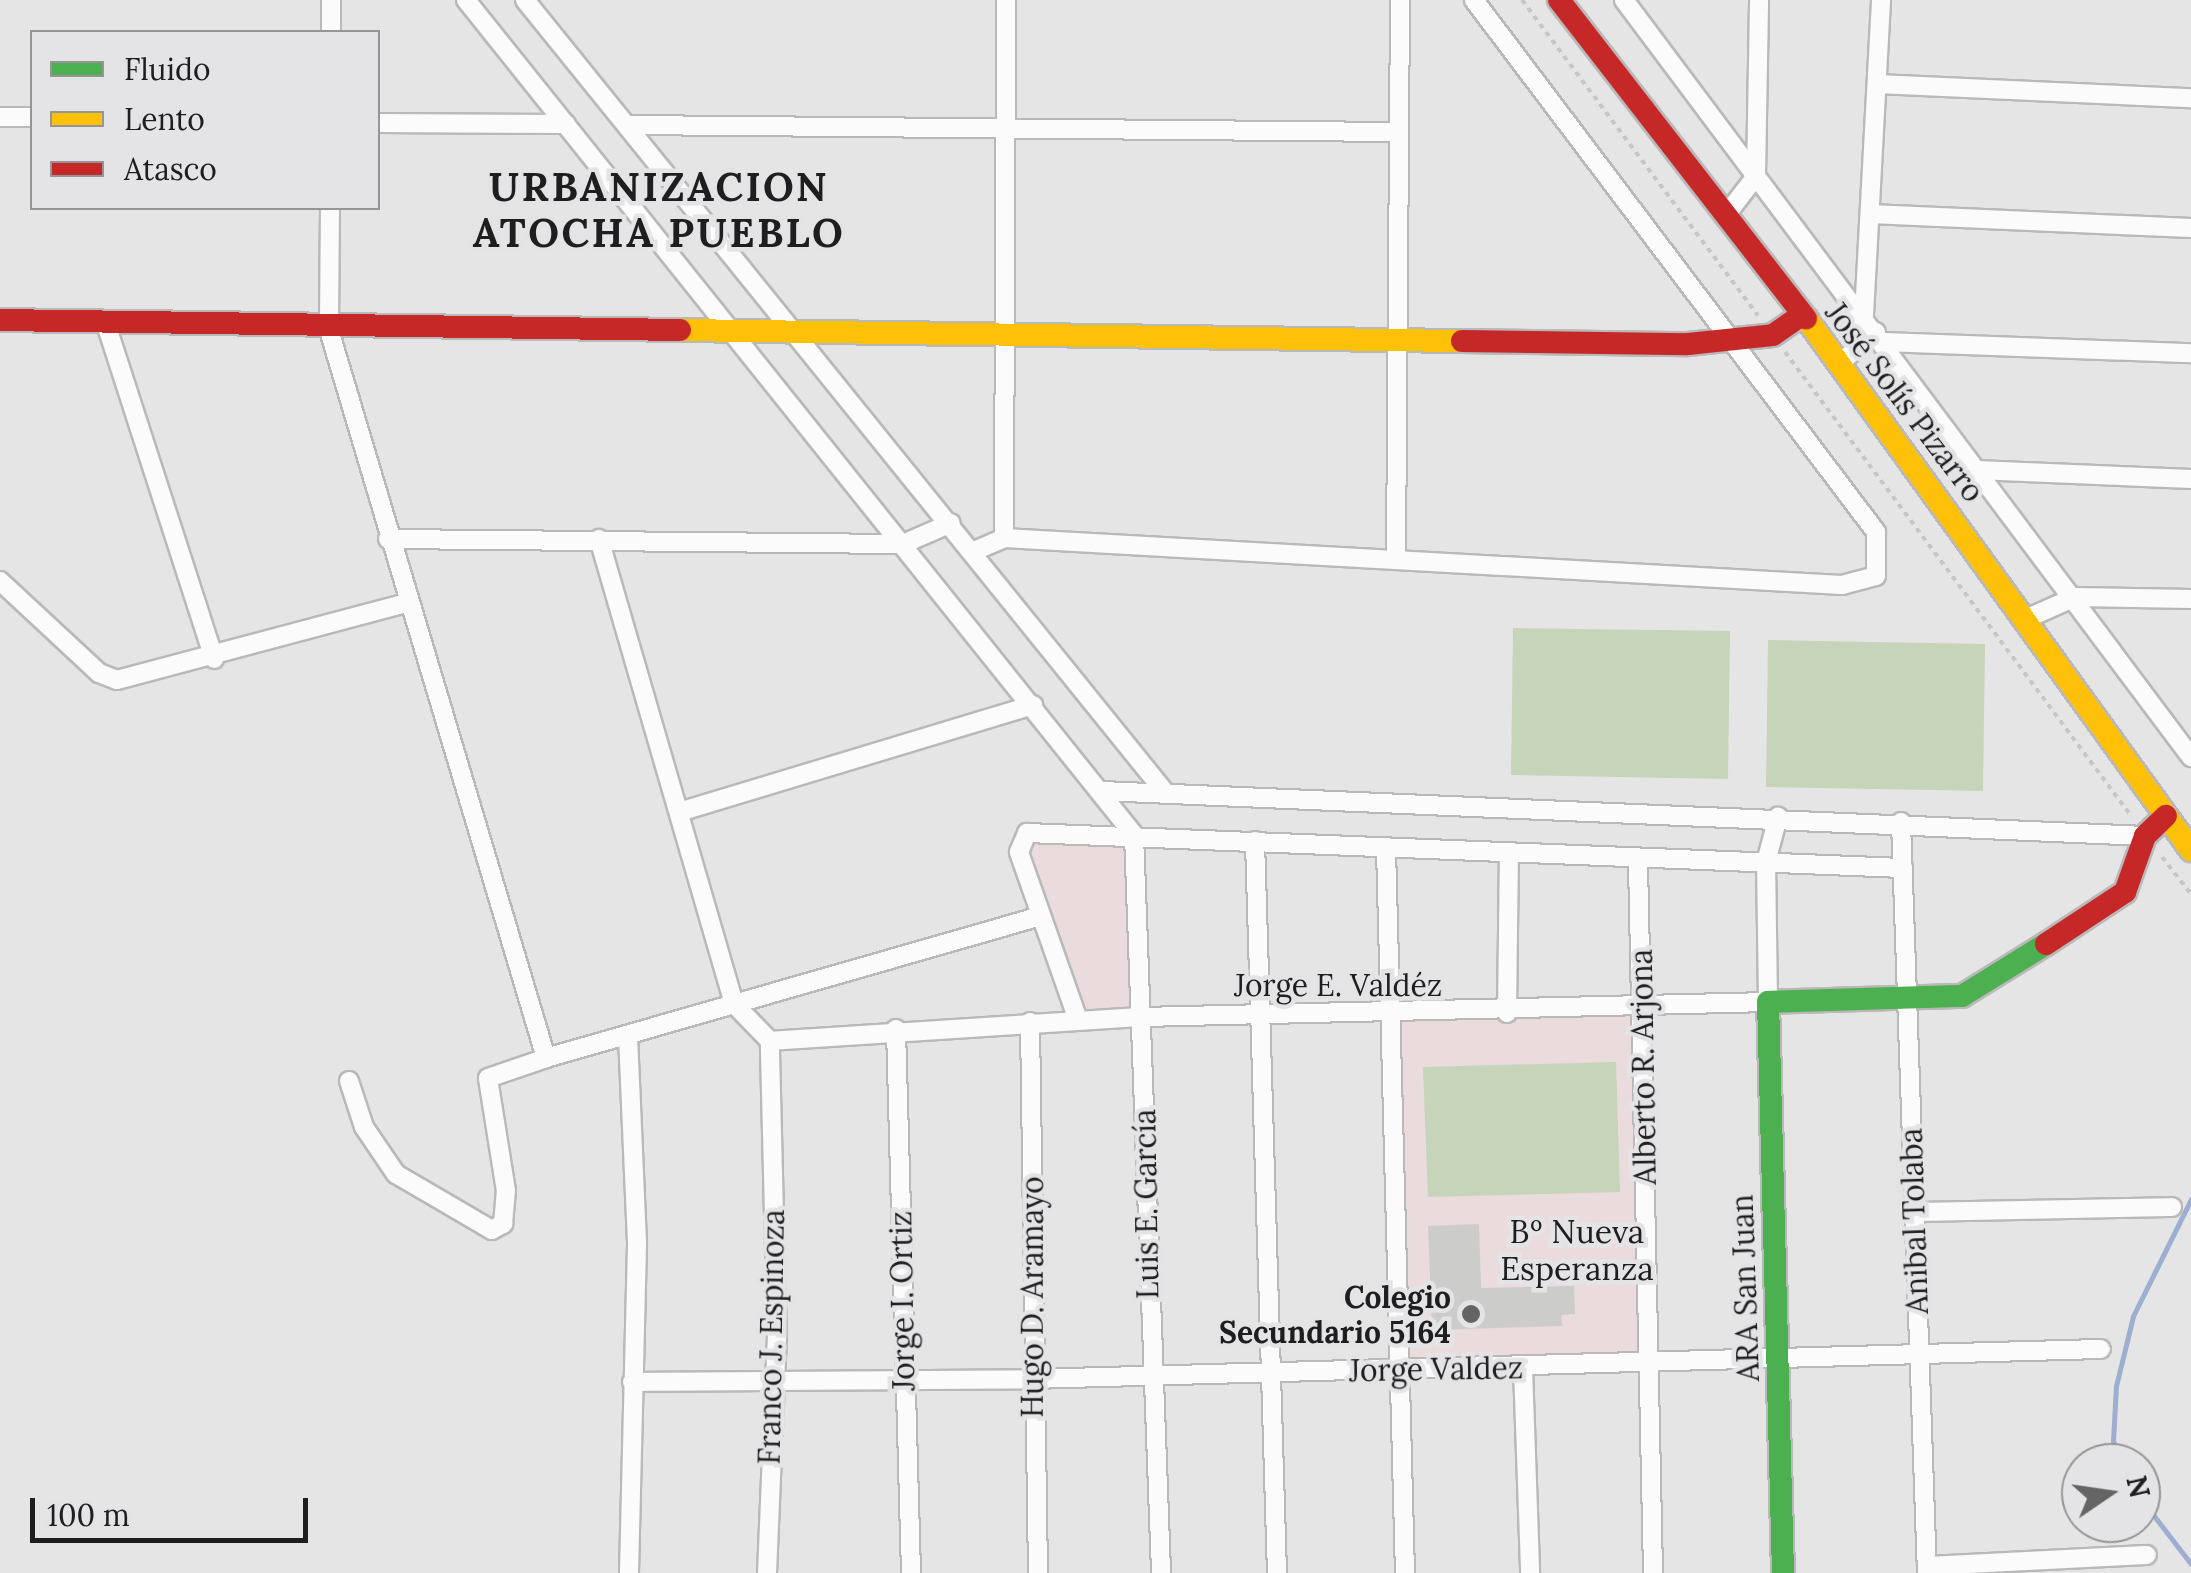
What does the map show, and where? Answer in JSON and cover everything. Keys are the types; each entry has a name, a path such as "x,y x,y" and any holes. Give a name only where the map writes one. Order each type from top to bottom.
{"street":[{"path":"332,0 332,30"},
{"path":"466,0 1102,790 1134,835"},
{"path":"525,0 974,551 1164,791"},
{"path":"1004,538 1006,0"},
{"path":"1396,558 1400,0"},
{"path":"974,551 1004,538 1842,584 1876,576 1876,532 1474,0"},
{"name":"José Solís Pizarro","path":"1559,0 1841,362 2191,849"},
{"path":"1624,0 1864,315 2191,757"},
{"path":"1726,215 1756,176 1759,0"},
{"path":"1864,315 1882,0"},
{"path":"1877,84 2191,98"},
{"path":"0,117 30,117"},
{"path":"380,122 566,124"},
{"path":"627,125 1399,132"},
{"path":"330,210 329,330 406,603 546,1058"},
{"path":"1870,214 2191,228"},
{"path":"0,320 329,330 795,336 1730,342 1772,335 1802,315"},
{"path":"106,324 214,659"},
{"path":"1841,362 1880,337 2191,353"},
{"path":"1976,470 2191,479"},
{"path":"388,538 903,544 951,523"},
{"path":"599,539 734,1004 770,1041"},
{"path":"0,582 99,673 137,680 406,603"},
{"path":"2028,618 2075,597 2191,599"},
{"path":"680,812 1033,705"},
{"path":"1102,790 1901,822 2145,836 2166,816"},
{"path":"1768,1002 1766,862 1778,817"},
{"name":"Anibal Tolaba","path":"1901,822 1927,1570"},
{"path":"1078,1020 1019,852 1027,833 1134,835 1638,862 1902,868"},
{"name":"Luis E. García","path":"1134,835 1150,1374 1161,1573"},
{"name":"Jorge E. Valdéz","path":"770,1041 896,1028 1142,1017 1508,1012 1908,997 1981,988 2125,892 2138,873 2145,836"},
{"path":"1255,842 1277,1573"},
{"path":"1386,848 1384,1016 1405,1573"},
{"path":"1508,1012 1509,854"},
{"name":"Alberto R. Arjona","path":"1638,862 1653,1573"},
{"path":"350,1081 364,1127 396,1174 492,1230 503,1224 506,1191 488,1078 1040,916"},
{"name":"ARA San Juan","path":"1768,1002 1783,1573"},
{"name":"Hugo D. Aramayo","path":"1030,1022 1032,1380 1038,1573"},
{"name":"Jorge I. Ortiz","path":"896,1028 911,1573"},
{"path":"628,1036 638,1245 629,1573"},
{"name":"Franco J. Espinoza","path":"767,1573 770,1041"},
{"path":"1914,1212 2172,1207"},
{"name":"Jorge Valdez","path":"632,1382 1032,1380 2101,1349"},
{"path":"1523,1368 1530,1573"},
{"path":"1927,1570 2147,1556"}],"path":[{"path":"1522,0 2191,894"}],"shaded area":[{"path":"1133,836 1141,1016 1079,1019 1022,841"},
{"path":"1641,1009 1645,1361 1400,1368 1387,1018"}],"green space":[{"path":"1513,628 1730,631 1728,779 1511,775"},
{"path":"1768,640 1985,644 1983,791 1766,787"},
{"path":"1616,1062 1620,1192 1428,1197 1423,1067"}],"building":[{"path":"1479,1224 1481,1288 1574,1286 1575,1314 1561,1315 1562,1326 1432,1330 1428,1226"}],"waterway":[{"path":"2114,1443 2116,1386 2133,1316 2191,1199"},
{"path":"2161,1525 2191,1564"}],"traffic: fast":[{"path":"1783,1573 1768,1002 1962,996 2046,944"}],"traffic: slow":[{"path":"1806,318 2191,850"},
{"path":"680,330 1462,341"}],"traffic: jam":[{"path":"1559,0 1806,318"},
{"path":"1462,341 1688,344 1773,335 1802,315"},
{"path":"0,320 680,330"},
{"path":"2046,944 2125,892 2145,836 2166,816"}],"place":[{"name":"Colegio Secundario 5164","path":"1471,1314"}],"district":[{"name":"URBANIZACION ATOCHA PUEBLO","path":"659,210"},
{"name":"Bº Nueva Esperanza","path":"1577,1252"}]}
